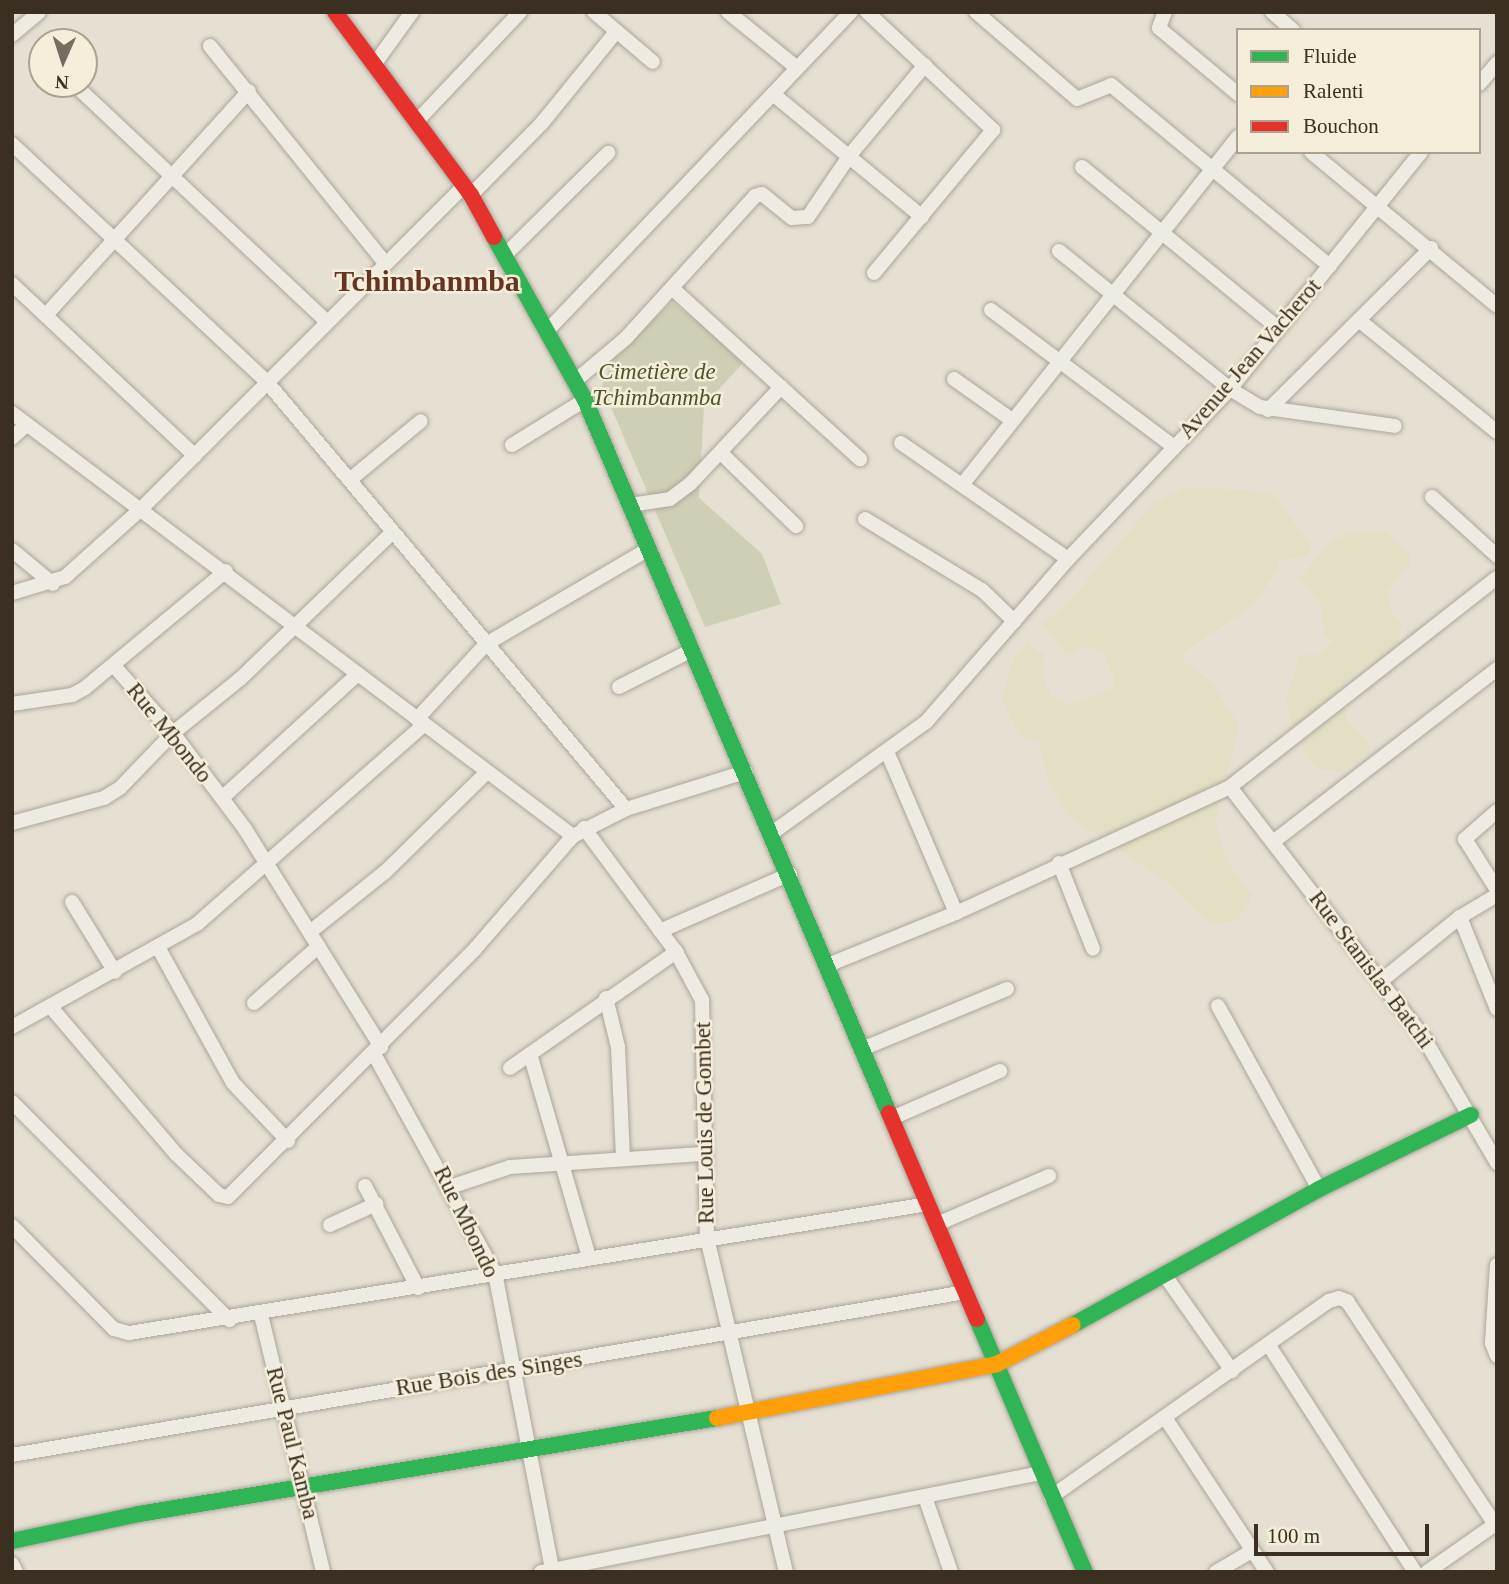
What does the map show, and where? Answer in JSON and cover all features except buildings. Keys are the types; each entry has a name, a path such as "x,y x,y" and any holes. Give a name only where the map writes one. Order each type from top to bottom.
{"main road":[{"path":"335,12 376,62 468,191 506,254 585,400 647,550 790,874 1084,1572"},
{"path":"12,1541 302,1486 748,1413 997,1364 1166,1277 1319,1189 1471,1115"}],"street":[{"path":"12,35 39,12"},
{"path":"376,62 412,12"},
{"path":"418,120 520,12"},
{"path":"594,12 653,62"},
{"path":"728,12 796,67"},
{"path":"548,330 851,12"},
{"path":"866,12 993,130 874,273"},
{"path":"976,12 1077,99 1111,85 1330,266"},
{"path":"1165,12 1159,28 1236,92"},
{"path":"1272,12 1291,28"},
{"path":"12,593 53,584 141,509 384,262 468,191 542,123 616,32"},
{"path":"210,46 249,91 384,262"},
{"path":"1481,82 1497,63"},
{"path":"575,381 617,347 673,289 755,195 762,194 800,220 808,217 850,155 925,65"},
{"path":"46,315 174,178 249,91"},
{"path":"773,94 922,217"},
{"path":"89,98 326,321"},
{"path":"962,485 1236,139"},
{"path":"12,145 117,239 267,382 352,478 485,644 626,808"},
{"path":"506,254 608,153"},
{"path":"1314,154 1431,248 1497,306"},
{"name":"Avenue Jean Vacherot","path":"888,754 933,715 1068,559 1230,389 1419,154"},
{"path":"1082,167 1278,328"},
{"path":"1268,410 1431,248"},
{"path":"1059,251 1230,389 1268,410 1395,426"},
{"path":"13,286 195,456"},
{"path":"673,289 860,459"},
{"path":"991,310 1061,359 1174,447"},
{"path":"1360,321 1497,432"},
{"path":"954,379 1012,420"},
{"path":"630,505 670,499 721,453 781,387"},
{"path":"512,445 585,400"},
{"name":"Rue Louis de Gombet","path":"12,413 226,571 487,772 579,832 676,952 697,984 704,1013 702,1154 707,1238 786,1572"},
{"path":"352,478 421,421"},
{"path":"12,438 26,425"},
{"path":"901,443 1068,559"},
{"path":"721,453 796,526"},
{"path":"1432,497 1497,556"},
{"path":"865,519 982,590 1014,621"},
{"path":"12,823 104,798 173,733 240,679 393,532"},
{"path":"12,550 53,584"},
{"path":"12,1027 159,949 206,917 269,864 421,722 485,644 647,550"},
{"path":"12,705 72,695 115,667 226,571"},
{"path":"828,965 956,913 1059,863 1230,787 1497,578"},
{"path":"619,687 692,650"},
{"name":"Rue Mbondo","path":"115,667 173,733 269,864 377,1050 495,1273 547,1571"},
{"path":"1273,842 1497,669"},
{"path":"222,798 358,674"},
{"path":"772,833 888,754 956,913"},
{"path":"310,932 385,872 487,772"},
{"path":"50,1006 168,1145 219,1195 237,1193 475,949 579,832 626,808 745,772"},
{"name":"Rue Stanislas Batchi","path":"1230,787 1424,1038 1497,1163"},
{"path":"1381,981 1460,917 1497,892 1465,839 1497,811"},
{"path":"1059,863 1093,950"},
{"path":"660,931 790,874"},
{"path":"72,902 115,972"},
{"path":"1460,917 1497,1009"},
{"path":"254,1003 319,946"},
{"path":"159,949 233,1083 288,1141"},
{"path":"510,1068 606,998 676,952"},
{"path":"862,1049 1007,989"},
{"path":"606,998 618,1047 622,1157"},
{"path":"1218,1006 1319,1189"},
{"path":"530,1054 589,1257"},
{"path":"892,1118 1000,1072"},
{"path":"12,1102 229,1320"},
{"path":"450,1187 510,1167 560,1161 702,1154"},
{"path":"937,1224 1049,1176"},
{"path":"365,1186 418,1287"},
{"path":"330,1225 376,1204"},
{"path":"12,1226 121,1332 261,1315 589,1257 928,1204"},
{"path":"1497,1265 1492,1343 1497,1356"},
{"path":"1166,1277 1232,1371"},
{"name":"Rue Bois des Singes","path":"12,1455 966,1293"},
{"path":"1051,1497 1166,1419 1329,1300 1347,1301 1496,1524 1427,1572"},
{"name":"Rue Paul Kamba","path":"261,1315 323,1572"},
{"path":"1268,1344 1415,1572"},
{"path":"1166,1419 1267,1572"},
{"path":"547,1571 572,1569 1041,1472"},
{"path":"925,1497 951,1572"},
{"path":"1216,1572 1252,1551"},
{"path":"12,1564 16,1572"}],"shaded area":[{"path":"1206,487 1273,493 1310,545 1309,556 1279,560 1278,570 1252,606 1182,653 1184,661 1211,681 1239,726 1215,821 1228,863 1252,895 1238,920 1217,924 1199,914 1168,883 1066,814 1047,777 1040,744 1021,736 1001,699 1014,659 1027,642 1044,655 1043,676 1051,696 1070,705 1111,690 1115,681 1104,652 1085,647 1067,656 1042,622 1062,610 1153,504 1183,489"},
{"path":"1385,532 1410,553 1410,564 1388,589 1390,609 1402,625 1393,654 1361,667 1338,688 1345,698 1347,720 1368,742 1369,753 1342,772 1320,769 1311,763 1291,722 1286,698 1300,655 1320,655 1333,640 1325,635 1321,603 1299,578 1333,540 1353,533"}],"green space":[{"name":"Cimetière de Tchimbanmba","path":"672,302 746,360 704,405 699,498 762,554 781,604 705,627 602,386 614,357"}],"traffic: fast":[{"path":"494,237 585,400 889,1113"},
{"path":"1073,1325 1319,1189 1471,1115"},
{"path":"977,1319 1085,1572"},
{"path":"12,1541 139,1514 717,1418"}],"traffic: slow":[{"path":"717,1418 997,1364 1073,1325"}],"traffic: jam":[{"path":"335,12 471,195 494,237"},
{"path":"889,1113 977,1319"}],"district":[{"name":"Tchimbanmba","path":"427,281"}]}
